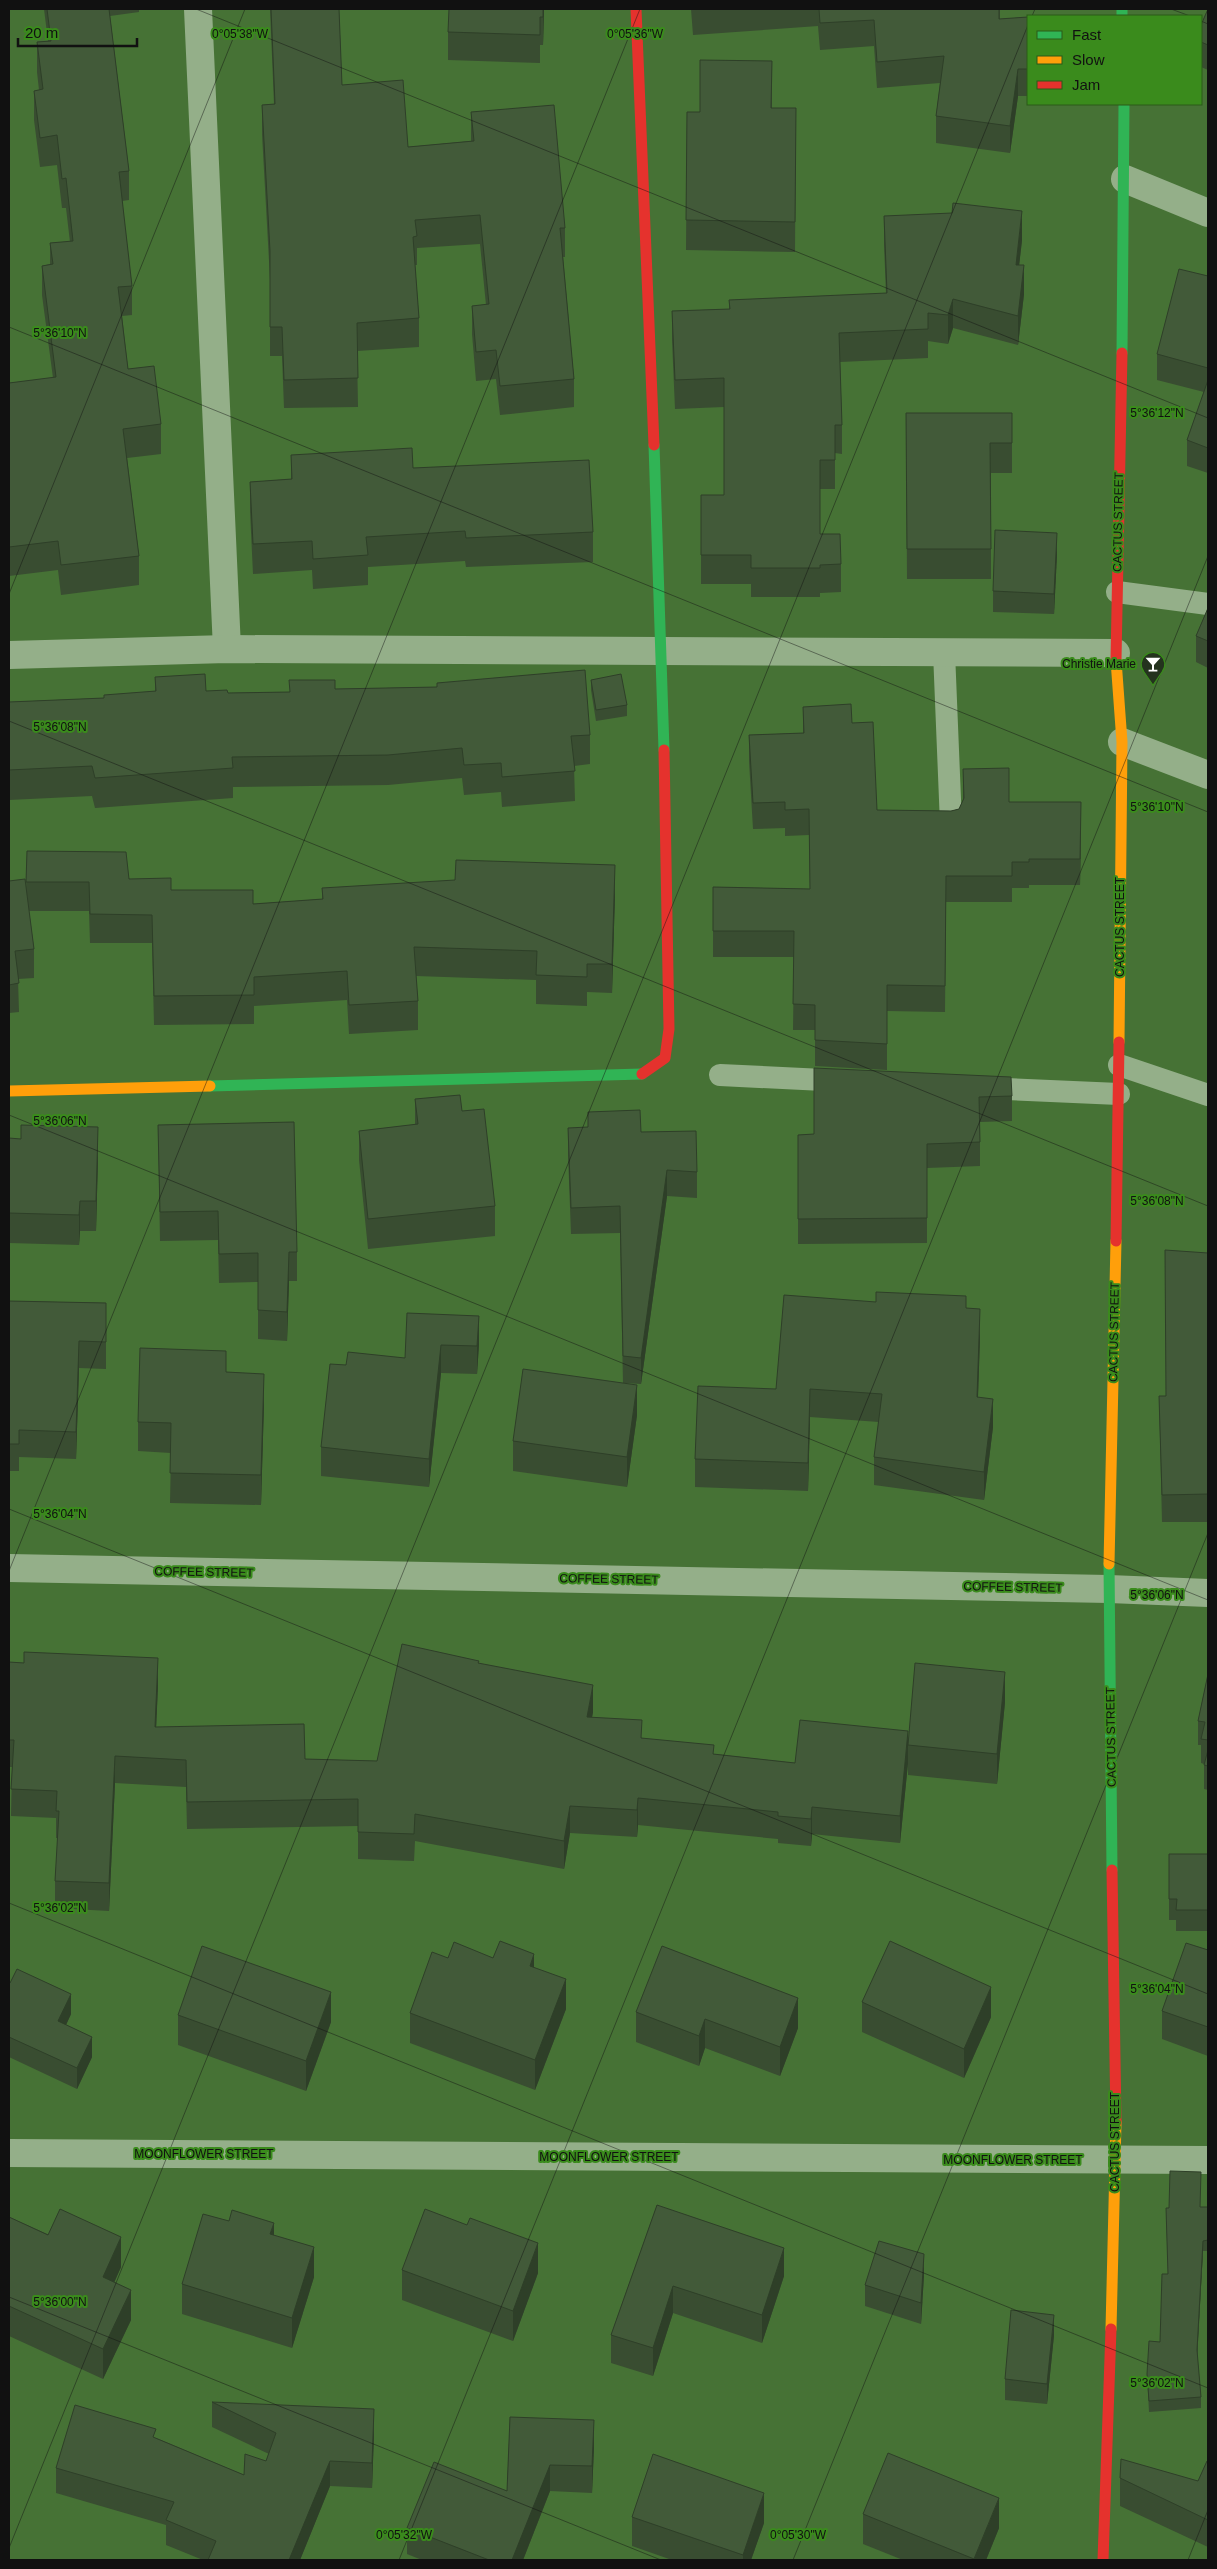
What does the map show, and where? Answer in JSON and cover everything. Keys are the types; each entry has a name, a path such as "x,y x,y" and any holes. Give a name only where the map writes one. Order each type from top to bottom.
{"street":[{"path":"198,9 227,649"},
{"path":"9,1092 644,1074 665,1058 668,1029 662,652 636,9"},
{"name":"CACTUS STREET","path":"1103,2560 1116,2161 1109,1589 1119,1094 1122,742 1116,653 1125,179 1124,105"},
{"path":"1125,179 1208,213"},
{"path":"9,655 227,649 1116,653"},
{"path":"1122,742 1208,775"},
{"name":"COFFEE STREET","path":"9,1568 1109,1589 1208,1593"},
{"name":"MOONFLOWER STREET","path":"9,2153 1116,2161 1208,2160"}],"lane":[{"path":"1117,592 1208,604"},
{"path":"944,652 951,824"},
{"path":"1119,1065 1208,1095"},
{"path":"720,1075 870,1082"},
{"path":"959,1086 1119,1094"}],"building":[{"path":"47,9 109,9 129,171 119,172 132,286 118,287 128,369 154,366 161,424 123,429 139,556 61,565 58,541 9,547 9,383 56,377 42,266 53,264 50,243 73,241 66,178 62,179 57,135 40,138 34,91 43,89 37,42 51,41"},
{"path":"271,9 339,9 342,85 403,80 408,147 474,141 471,112 554,105 565,228 560,228 574,379 500,386 496,350 476,352 472,306 489,304 480,215 415,220 417,236 413,237 419,318 357,323 358,378 284,380 282,327 270,327 270,251 262,105 275,104"},
{"path":"449,9 543,9 543,17 540,17 540,35 448,32"},
{"path":"819,9 999,9 999,19 1027,17 1027,69 1018,69 1010,126 936,116 944,56 877,62 874,20 820,23"},
{"path":"1208,9 1208,45 1202,42 1202,23"},
{"path":"700,60 772,61 771,108 796,108 795,222 686,220 687,112 700,112"},
{"path":"953,203 1022,211 1016,265 1024,265 1018,316 953,299 948,315 928,313 928,329 839,333 842,425 835,425 835,460 820,460 820,534 840,534 841,564 820,565 820,568 751,568 751,555 701,555 701,495 724,495 724,378 675,380 672,311 730,309 729,300 887,293 884,216 952,213"},
{"path":"1179,269 1208,276 1208,368 1157,354"},
{"path":"1208,380 1208,448 1187,440"},
{"path":"906,413 1012,413 1012,443 990,443 991,549 907,549"},
{"path":"412,448 413,468 589,460 593,532 466,538 465,531 366,537 368,555 313,559 312,541 253,544 250,482 292,479 291,455"},
{"path":"995,530 1057,533 1054,594 993,591"},
{"path":"1208,608 1208,641 1196,636"},
{"path":"585,670 590,735 571,736 575,771 502,777 501,763 464,765 462,748 388,755 232,757 233,768 95,778 92,766 9,770 9,702 104,698 104,695 156,691 155,677 205,674 206,691 227,690 228,693 290,692 289,680 335,680 335,689 437,687 437,683"},
{"path":"621,674 627,705 596,710 591,680"},
{"path":"851,704 852,723 873,722 877,810 951,811 959,809 964,798 963,769 1009,768 1009,802 1081,802 1080,859 1029,859 1029,862 1012,862 1012,876 946,876 945,986 887,985 887,1044 815,1040 815,1005 793,1004 794,931 713,931 713,887 810,889 809,809 785,810 785,802 753,803 749,735 804,733 803,707"},
{"path":"27,851 126,852 129,879 171,878 171,890 253,890 253,904 323,899 322,888 455,880 456,860 615,865 612,964 587,964 587,977 536,975 537,951 414,947 418,1001 349,1005 347,971 254,977 254,995 154,996 152,915 90,914 89,882 26,882"},
{"path":"25,879 34,949 15,951 19,983 9,985 9,881"},
{"path":"814,1068 1011,1077 1012,1096 979,1097 980,1142 927,1144 927,1218 798,1219 798,1135 814,1134"},
{"path":"460,1095 462,1111 484,1109 495,1206 368,1219 359,1131 418,1124 415,1099"},
{"path":"640,1110 641,1132 696,1131 697,1172 667,1170 641,1358 623,1356 620,1206 571,1208 568,1128 588,1127 588,1112"},
{"path":"294,1122 297,1252 289,1252 287,1312 258,1310 258,1253 219,1254 218,1211 160,1212 158,1125"},
{"path":"21,1125 98,1127 96,1201 80,1201 79,1215 9,1213 9,1138 21,1139"},
{"path":"1165,1250 1208,1253 1208,1494 1162,1495 1159,1396 1166,1396"},
{"path":"876,1292 966,1296 966,1308 980,1309 977,1397 993,1399 984,1472 874,1457 882,1394 810,1389 808,1463 695,1459 698,1386 776,1389 784,1295 876,1302"},
{"path":"9,1301 106,1303 106,1342 79,1341 76,1432 19,1430 19,1444 9,1444"},
{"path":"407,1313 479,1316 477,1346 441,1345 429,1459 321,1447 330,1364 346,1365 348,1352 405,1358"},
{"path":"140,1348 226,1351 226,1372 264,1374 261,1475 170,1473 171,1423 138,1422"},
{"path":"523,1369 637,1385 627,1457 513,1441"},
{"path":"402,1644 479,1661 478,1663 593,1685 587,1717 642,1720 641,1738 714,1745 713,1754 795,1763 800,1720 908,1731 900,1816 812,1807 811,1819 778,1816 778,1812 638,1798 637,1810 570,1806 564,1841 415,1814 414,1834 358,1832 358,1799 187,1802 186,1760 115,1756 109,1883 55,1881 59,1811 56,1811 57,1791 11,1789 14,1740 9,1740 9,1662 24,1663 24,1652 158,1658 155,1727 304,1724 305,1759 377,1761"},
{"path":"915,1663 1005,1672 997,1754 908,1745"},
{"path":"1208,1674 1208,1740 1201,1739 1205,1722 1198,1721"},
{"path":"1208,1750 1208,1766 1204,1765"},
{"path":"1169,1854 1208,1854 1208,1910 1176,1910 1177,1899 1169,1899"},
{"path":"500,1941 534,1954 530,1966 566,1979 535,2060 410,2013 432,1952 448,1958 454,1942 493,1958"},
{"path":"890,1941 991,1987 964,2049 862,2002"},
{"path":"1186,1943 1208,1950 1208,2027 1162,2011"},
{"path":"202,1946 331,1992 306,2061 178,2015"},
{"path":"662,1946 798,1998 780,2047 705,2019 699,2036 636,2012"},
{"path":"17,1969 71,1994 58,2021 92,2037 77,2068 9,2037 9,1982"},
{"path":"1170,2171 1201,2172 1200,2207 1208,2207 1208,2240 1203,2241 1197,2350 1201,2397 1149,2401 1147,2374 1149,2341 1160,2342 1162,2274 1168,2274 1166,2208 1169,2208"},
{"path":"657,2205 784,2248 762,2315 673,2286 653,2348 611,2335"},
{"path":"60,2209 121,2237 103,2277 131,2290 103,2349 9,2306 9,2217 48,2235"},
{"path":"425,2209 467,2225 470,2218 538,2243 513,2311 402,2270"},
{"path":"232,2210 274,2223 270,2234 314,2247 292,2318 182,2284 203,2214 229,2221"},
{"path":"879,2241 924,2254 921,2303 865,2285"},
{"path":"1011,2310 1054,2315 1047,2384 1005,2379"},
{"path":"212,2402 374,2409 372,2463 330,2461 289,2560 208,2560 216,2541 166,2520 174,2502 56,2468 75,2405 156,2429 153,2437 244,2475 245,2454 266,2461 276,2433"},
{"path":"510,2417 594,2420 592,2466 550,2465 512,2560 489,2560 407,2528 434,2462 507,2491"},
{"path":"888,2453 999,2498 974,2559 863,2514"},
{"path":"653,2454 764,2493 743,2555 632,2517"},
{"path":"1121,2459 1198,2481 1208,2461 1208,2520 1120,2478"}],"traffic: fast":[{"path":"1122,9 1122,15"},
{"path":"1122,353 1124,105"},
{"path":"654,445 664,750"},
{"path":"210,1086 642,1074"},
{"path":"1109,1564 1112,1870"}],"traffic: slow":[{"path":"1116,660 1122,742 1119,1042"},
{"path":"9,1091 210,1086"},
{"path":"1109,1564 1116,1241"},
{"path":"1111,2329 1116,2122"}],"traffic: jam":[{"path":"636,9 654,445"},
{"path":"1116,660 1122,353"},
{"path":"642,1074 665,1058 669,1029 664,750"},
{"path":"1116,1241 1119,1042"},
{"path":"1112,1870 1116,2122"},
{"path":"1103,2560 1111,2329"}],"place":[{"name":"Christie Marie","path":"1153,685"}]}
